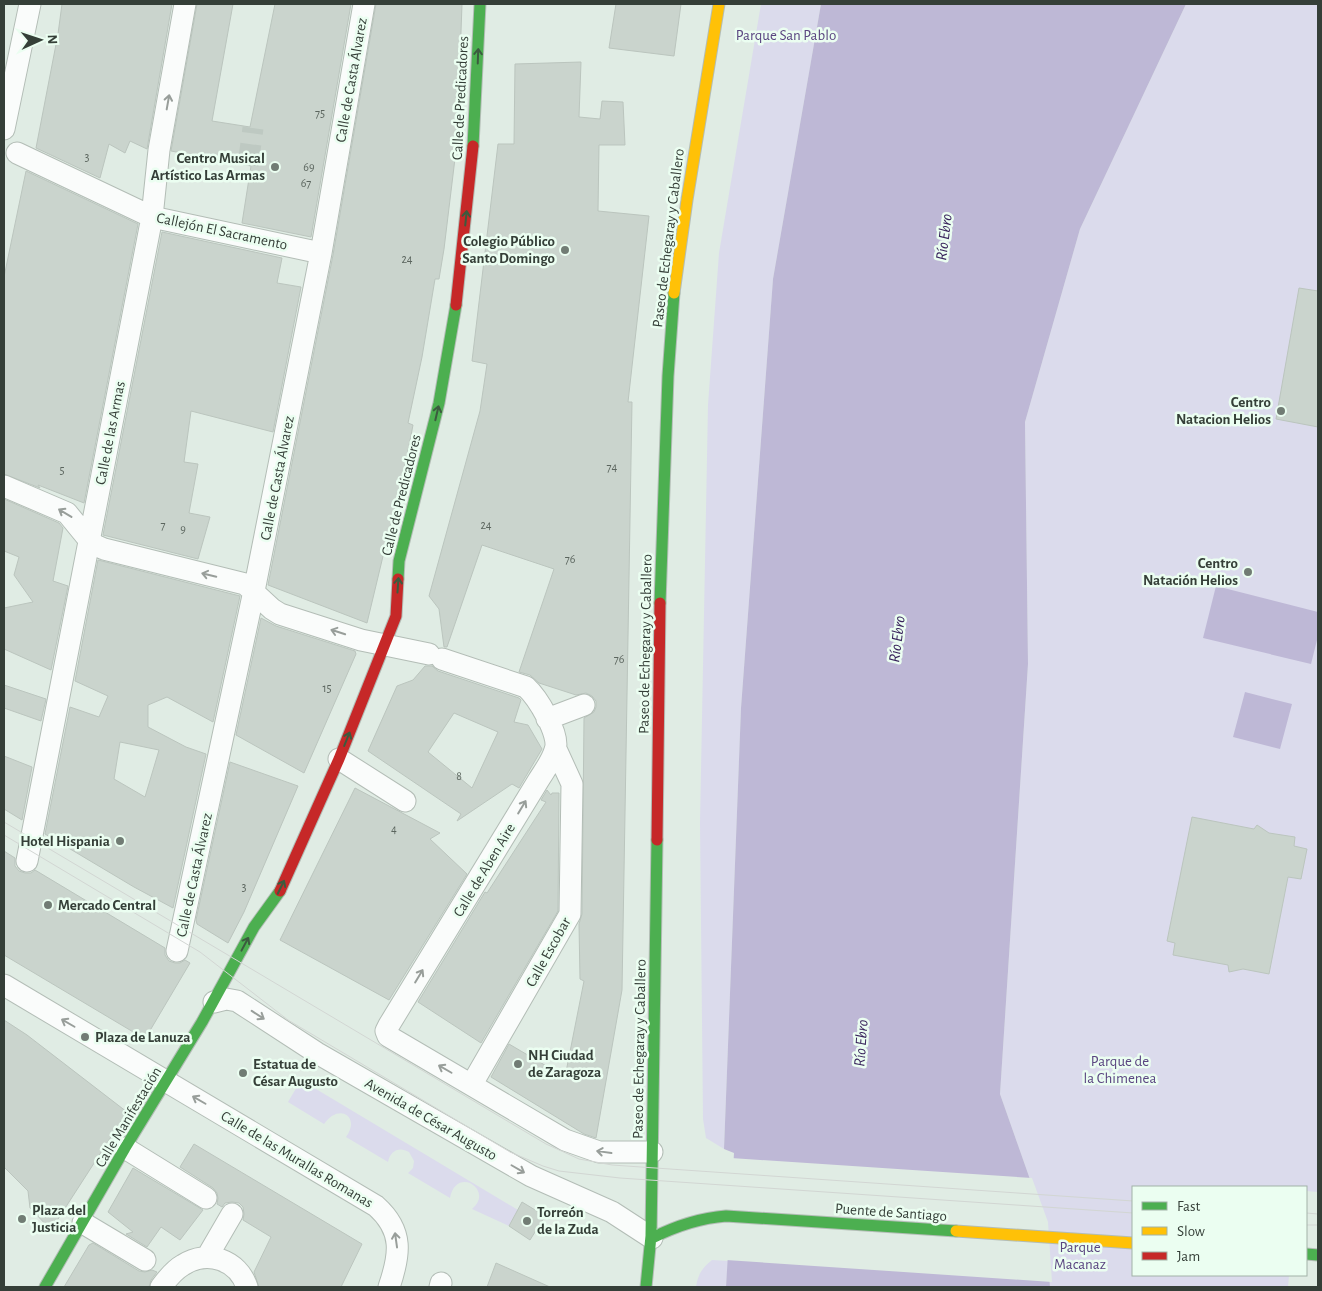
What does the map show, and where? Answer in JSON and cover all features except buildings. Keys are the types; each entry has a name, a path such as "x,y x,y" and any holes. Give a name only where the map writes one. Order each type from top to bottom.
{"main road":[{"name":"Calle de Predicadores","path":"236,961 254,927 278,893 339,759 396,616 400,561 439,403 455,311 475,127 480,4"},
{"name":"Paseo de Echegaray y Caballero","path":"646,1287 652,1238 660,595 668,376 674,296 685,209 719,4"},
{"name":"Calle Manifestación","path":"44,1287 125,1148 214,1002 236,961"},
{"name":"Puente de Santiago","path":"652,1238 691,1220 708,1216 726,1216 1132,1243"}],"street":[{"path":"4,129 30,4"},
{"name":"Calle de las Armas","path":"27,860 152,217 159,150 185,4"},
{"name":"Calle de Casta Álvarez","path":"177,951 254,591 321,253 364,4"},
{"name":"Callejón El Sacramento","path":"17,153 152,217 321,253"},
{"path":"4,486 67,513 95,545 104,549 245,584 280,614 361,640 436,657 526,687 534,694 547,719 556,740 556,749"},
{"path":"547,719 584,705"},
{"name":"Calle de Aben Aire","path":"472,1084 388,1036 390,1024 556,749"},
{"name":"Calle Escobar","path":"472,1084 570,914 572,784 556,749"},
{"path":"339,759 404,801"},
{"path":"4,986 167,1081"},
{"name":"Avenida de César Augusto","path":"214,1002 226,999 237,1001 317,1053 531,1176 612,1212 652,1238"},
{"name":"Calle de las Murallas Romanas","path":"167,1081 368,1200 387,1216 396,1234 398,1247 397,1261 389,1287"},
{"path":"472,1084 581,1147 608,1153 652,1152"},
{"path":"125,1148 206,1198"},
{"path":"206,1257 232,1214"},
{"path":"83,1223 159,1273 183,1265 195,1258 221,1259 234,1266 244,1279 247,1287"}],"green space":[{"name":"Parque San Pablo","path":"761,4 821,4 773,279 741,708 724,1149 706,1138 703,1119 700,823 708,405 719,253"},
{"name":"Parque de la Chimenea","path":"1186,4 1318,4 1318,1192 1307,1191 1307,1186 1132,1186 1132,1276 1289,1276 1288,1287 1050,1287 1045,1222 1000,1094 1028,664 1025,422 1080,229"},
{"path":"301,1080 518,1210 509,1226 472,1209 478,1202 479,1195 477,1188 472,1184 466,1182 459,1183 454,1188 450,1198 408,1173 413,1168 414,1161 409,1152 402,1149 393,1152 388,1162 346,1137 351,1123 350,1118 346,1115 342,1113 336,1114 330,1117 324,1124 288,1102"},
{"path":"712,1260 728,1261 726,1287 696,1287 701,1272"}],"water":[{"name":"Río Ebro","path":"821,4 1186,4 1080,229 1025,422 1028,664 1000,1094 1045,1222 1050,1287 726,1287 734,1153 724,1149 741,708 773,279"},
{"path":"1216,586 1318,612 1318,636 1311,664 1203,638"},
{"path":"1245,692 1292,704 1280,749 1233,737"}],"pier":[{"path":"731,1158 1032,1178 1048,1222 1052,1282 726,1260"}],"tunnel":[{"path":"248,165 253,128"}],"tram line":[{"path":"4,822 546,1144 579,1159 612,1165 1132,1201"},
{"path":"4,835 200,952 288,1020 510,1152 543,1166 559,1171 620,1178 1132,1213"},
{"path":"1307,1213 1318,1214"},
{"path":"1307,1225 1318,1225"}],"traffic: fast":[{"path":"473,146 480,4"},
{"path":"660,603 668,376 674,293"},
{"path":"398,579 399,561 439,403 456,305"},
{"path":"646,1287 651,1236 657,840"},
{"path":"45,1287 125,1148 202,1022 254,927 280,891"},
{"path":"652,1238 688,1223 726,1216 956,1231"},
{"path":"1307,1254 1318,1255"}],"traffic: slow":[{"path":"674,293 719,4"},
{"path":"956,1231 1132,1243"}],"traffic: jam":[{"path":"456,305 473,146"},
{"path":"280,891 339,759 396,616 398,579"},
{"path":"657,840 660,603"}],"place":[{"name":"Centro Musical Artístico Las Armas","path":"275,167"},
{"name":"Colegio Público Santo Domingo","path":"565,250"},
{"name":"Centro Natacion Helios","path":"1281,411"},
{"name":"Centro Natación Helios","path":"1248,572"},
{"name":"Hotel Hispania","path":"120,841"},
{"name":"Mercado Central","path":"48,905"},
{"name":"Plaza de Lanuza","path":"85,1037"},
{"name":"NH Ciudad de Zaragoza","path":"518,1064"},
{"name":"Estatua de César Augusto","path":"243,1073"},
{"name":"Plaza del Justicia","path":"22,1219"},
{"name":"Torreón de la Zuda","path":"527,1221"}],"park label":[{"name":"Parque Macanaz","path":"1080,1256"}]}
